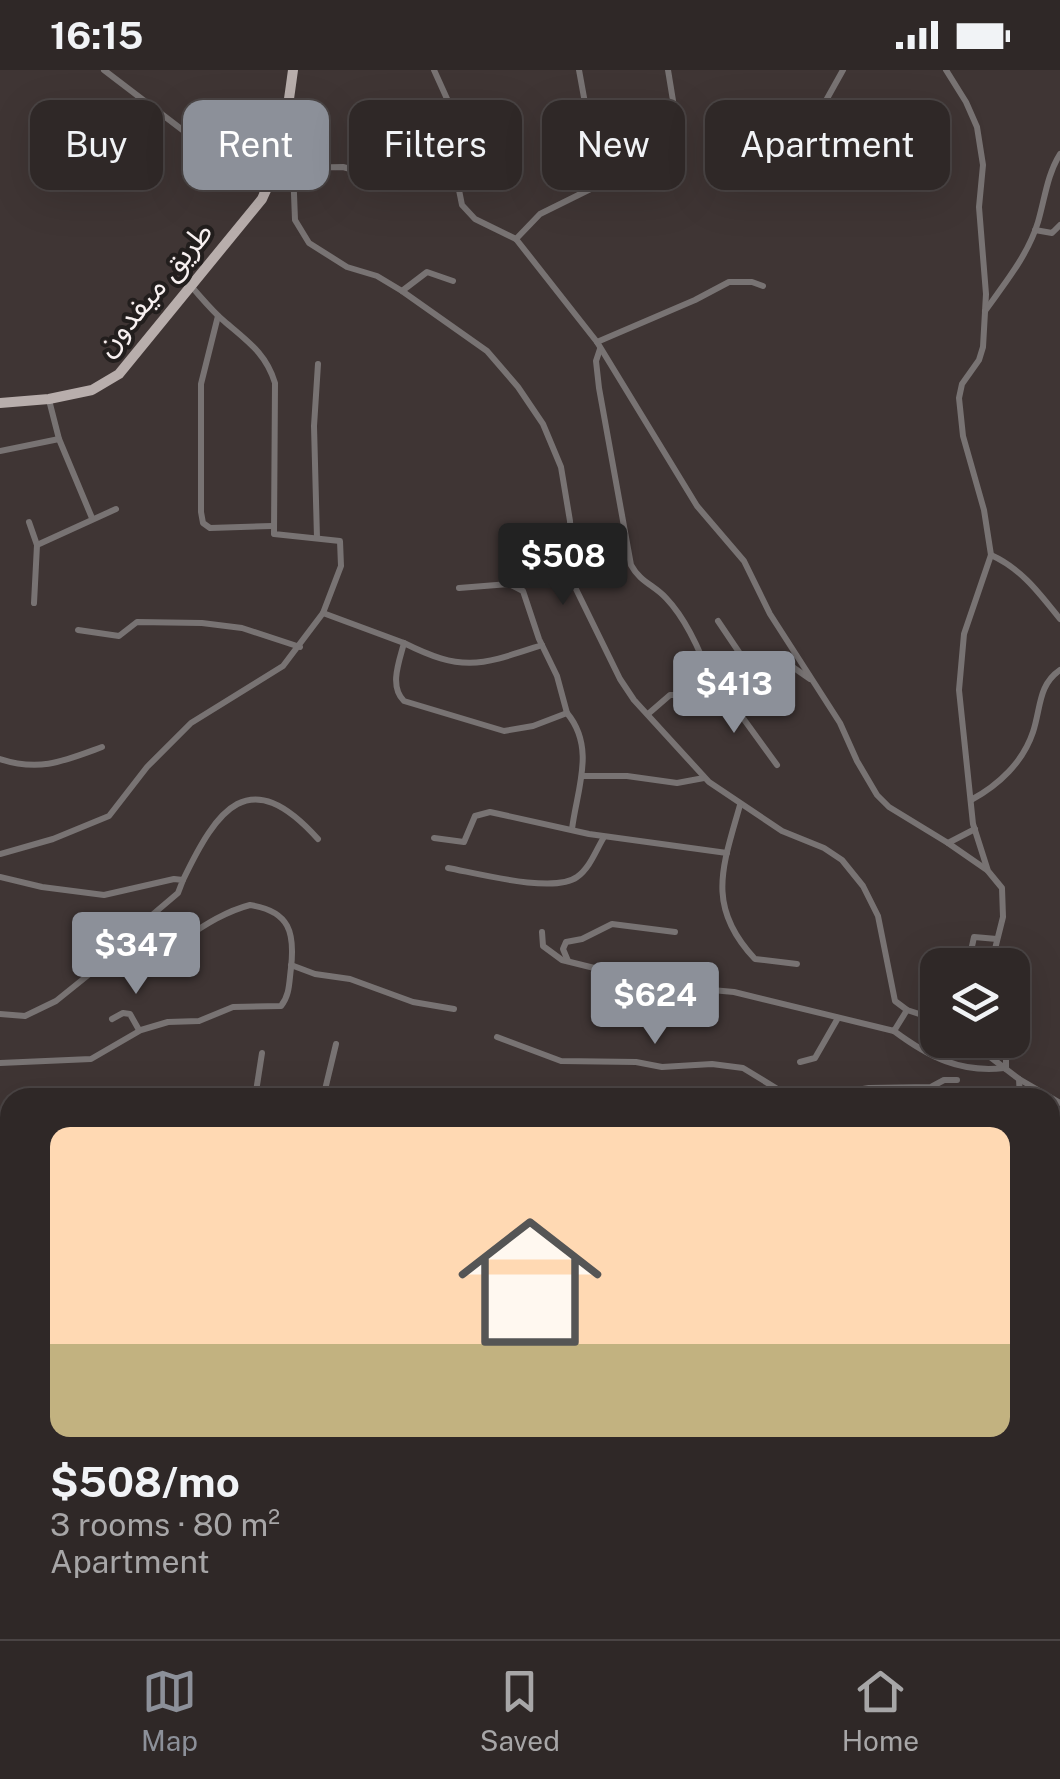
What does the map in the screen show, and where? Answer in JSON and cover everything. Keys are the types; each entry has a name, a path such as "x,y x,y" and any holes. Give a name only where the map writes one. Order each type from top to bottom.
{"main road":[{"name":"طريق ميفدون","path":"289,100 293,70"},
{"name":"طريق ميفدون","path":"0,403 92,390 119,374 265,192"}],"street":[{"path":"104,70 265,192"},
{"path":"434,70 463,141 459,190 462,206 475,220 516,239 599,345 697,506 744,561 752,582 840,723 877,796 988,871 1002,888 1003,917 995,948"},
{"path":"579,70 589,124 598,138 676,119 668,70"},
{"path":"827,100 843,70"},
{"path":"946,70 966,102 980,139 983,348 980,360 962,384 960,398 963,436 984,510 991,556 962,650 960,690 975,829 988,871"},
{"path":"984,312 1018,267 1035,230 1060,154"},
{"path":"294,190 295,220 309,242 347,267 402,290 487,351 518,387 542,424 564,478 573,583 620,679 704,778 782,831 842,860 863,886 878,916 893,996 907,1010 920,1014"},
{"path":"516,239 540,214 588,190"},
{"path":"1035,230 1052,234 1060,224"},
{"path":"402,290 426,272 453,281"},
{"path":"599,345 729,282 763,286"},
{"path":"0,854 53,839 109,816 147,767 191,722 269,676 300,647 322,612 338,574 340,541 274,534 275,383 263,355 190,286"},
{"path":"218,316 201,384 200,512 210,528 272,526"},
{"path":"599,345 598,388 631,566 639,579 673,606 702,657 712,684 727,696 777,765"},
{"path":"317,538 314,426 318,364"},
{"path":"49,399 59,439 92,518"},
{"path":"0,450 59,439"},
{"path":"37,546 116,509"},
{"path":"29,522 37,546 34,603"},
{"path":"991,556 1030,582 1060,620"},
{"path":"459,588 490,584 520,588 557,676 566,713 582,741 583,776 572,828"},
{"path":"322,612 464,665 499,660 542,646"},
{"path":"718,620 749,666 761,668 784,662 811,679"},
{"path":"78,630 120,636 138,622 202,623 242,628 300,647"},
{"path":"404,643 396,682 398,696 404,702 504,732 566,713"},
{"path":"971,800 1003,778 1022,756 1034,730 1045,682 1060,670"},
{"path":"648,714 670,695 696,694 712,684"},
{"path":"0,759 24,766 49,765 102,748"},
{"path":"583,776 627,776 677,784 704,778"},
{"path":"0,1014 17,1018 34,1014 92,972 178,893 216,821 239,802 254,798 269,801 318,839"},
{"path":"740,804 721,896 746,950 760,962 797,964"},
{"path":"434,838 464,842 474,816 481,812 604,837 727,853"},
{"path":"948,844 975,829"},
{"path":"448,868 544,883 568,882 586,868 604,837"},
{"path":"0,878 104,895 183,880"},
{"path":"0,1063 90,1058 140,1030 168,1022 199,1022 233,1007 281,1006 287,999 294,946 289,925 262,908 250,906 215,918 152,960 122,971 92,972"},
{"path":"568,961 563,949 566,942 582,939 612,924 674,932"},
{"path":"542,932 546,951 568,961 680,989 756,997 894,1031 948,1064 979,1071 1005,1069"},
{"path":"972,948 974,937 997,938"},
{"path":"291,965 350,979 413,1002 454,1009"},
{"path":"894,1031 907,1010"},
{"path":"112,1019 130,1014 140,1030"},
{"path":"800,1062 815,1058 838,1018"},
{"path":"497,1037 561,1061 743,1068 776,1088"},
{"path":"325,1088 336,1044"},
{"path":"255,1088 262,1054"},
{"path":"991,1058 1035,1088"},
{"path":"1005,1058 1005,1069"},
{"path":"1018,1078 1019,1088"},
{"path":"869,1088 930,1086 957,1080"}]}
